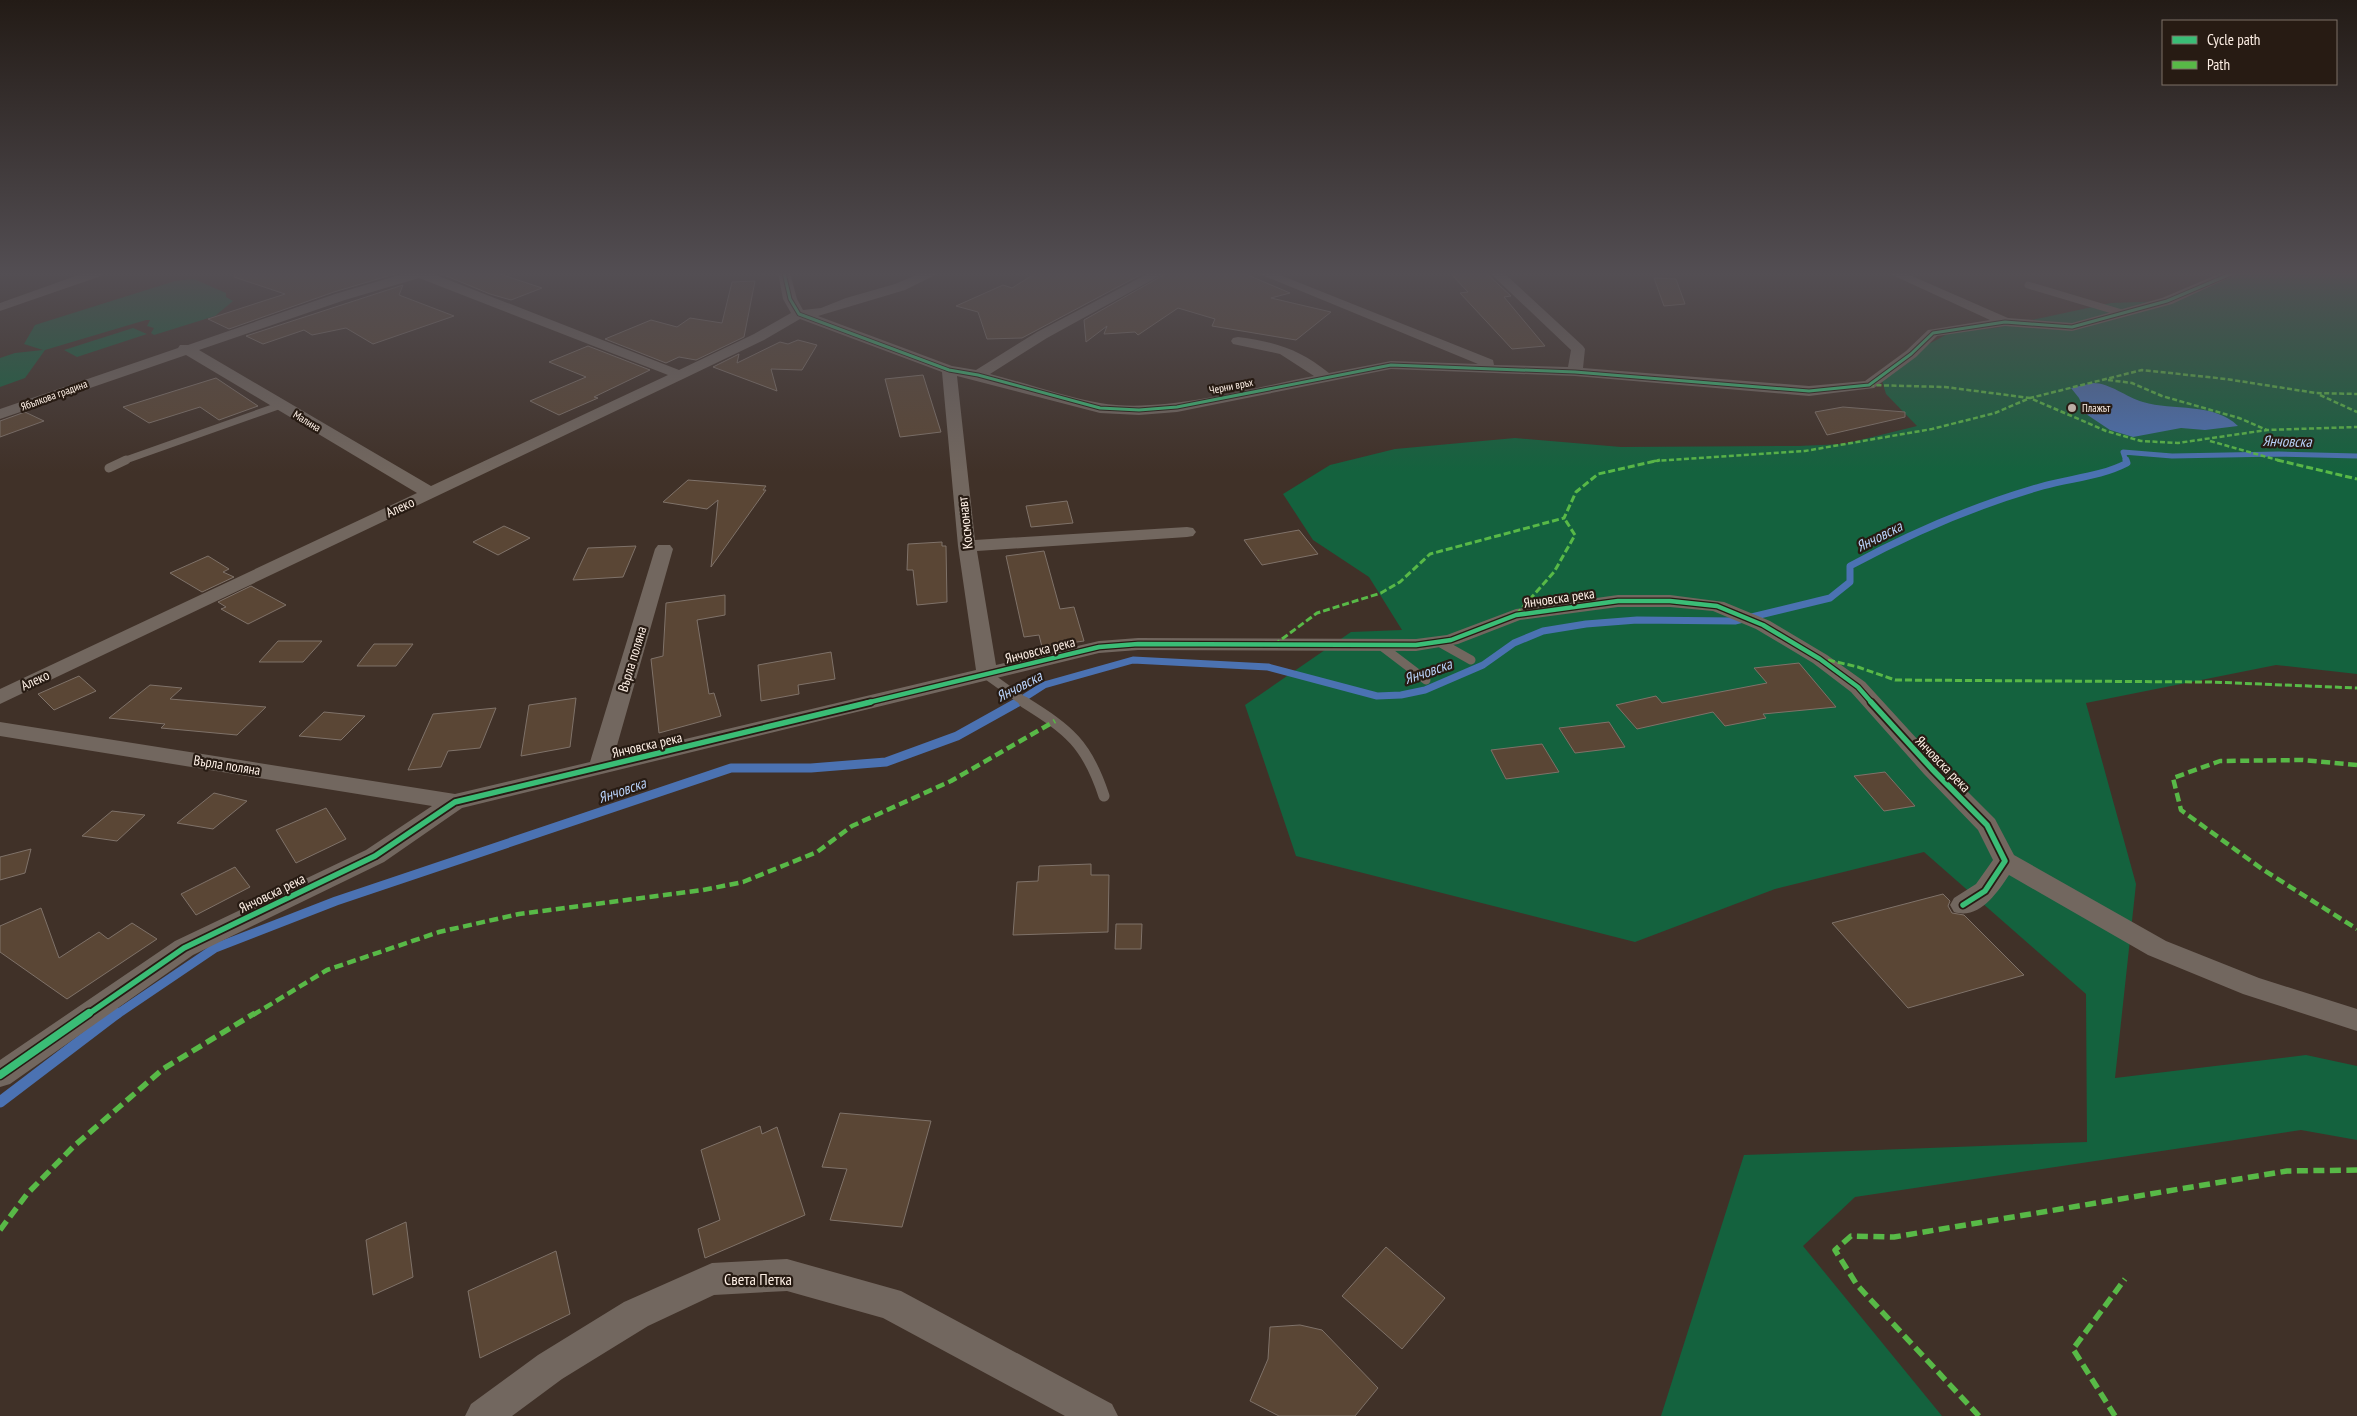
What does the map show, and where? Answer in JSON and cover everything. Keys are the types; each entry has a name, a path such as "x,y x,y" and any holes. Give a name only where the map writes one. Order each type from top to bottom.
{"street":[{"name":"Ябълкова градина","path":"0,414 212,339"},
{"path":"589,339 680,375"},
{"name":"Алеко","path":"0,697 755,339"},
{"name":"Черни връх","path":"866,339 949,370 978,375 1100,408 1139,410 1177,407 1391,365 1575,372 1809,391 1869,386 1911,354 1926,339"},
{"path":"978,375 1034,339"},
{"path":"1429,339 1501,368"},
{"path":"1567,339 1578,349 1575,372"},
{"path":"1238,341 1278,346 1301,357 1325,377"},
{"name":"Малина","path":"185,348 430,493"},
{"name":"Космонавт","path":"949,370 967,546 987,675"},
{"path":"967,546 1187,532"},
{"name":"Върла поляна","path":"599,768 664,549"},
{"name":"Янчовска река","path":"0,1075 184,948 375,856 455,802 1099,647 1138,644 1272,646 1416,645 1450,640 1516,615 1618,600 1670,601 1717,606 1762,625 1820,659 1858,687 1932,769 1987,825 2005,861"},
{"name":"Върла поляна","path":"0,729 455,802"},
{"path":"1963,905 1985,891 2005,861 2157,948 2252,986 2357,1020"},
{"name":"Света Петка","path":"483,1416 550,1366 636,1314 712,1279 787,1275 889,1303 1100,1416"}],"lane":[{"path":"109,468 126,460 281,405"},
{"path":"1439,642 1471,660"},
{"path":"1380,645 1426,680"},
{"path":"987,675 1008,692 1062,725 1085,748 1099,774 1104,796"}],"green space":[{"path":"27,339 82,339 45,350 25,378 0,387 0,358 15,353 43,350 24,344"},
{"path":"98,339 132,339 77,357 64,350"},
{"path":"1938,339 2357,339 2357,674 2276,665 2086,703 2136,884 2115,1078 2306,1055 2357,1066 2357,1140 2301,1130 1855,1197 1803,1246 1942,1416 1661,1416 1744,1155 2087,1142 2086,994 1924,852 1775,889 1635,942 1296,856 1245,705 1351,632 1402,630 1369,577 1313,540 1283,494 1330,465 1395,449 1515,438 1621,447 1844,444 1917,426 1886,394 1879,371"}],"water":[{"path":"2093,383 2106,385 2137,400 2155,405 2193,408 2217,413 2228,418 2238,426 2205,430 2181,428 2133,437 2110,430 2086,414 2079,398 2071,388"}],"building":[{"path":"253,339 277,339 263,344"},
{"path":"365,339 387,339 373,344"},
{"path":"605,339 740,339 696,360 679,357 666,363"},
{"path":"1503,339 1539,339 1545,346 1512,349"},
{"path":"798,340 817,345 802,370 771,369 777,391 713,367 739,354 737,363 780,342 788,344"},
{"path":"588,346 650,370 594,397 598,398 559,415 530,401 586,377 549,362"},
{"path":"923,375 941,432 900,437 885,379"},
{"path":"216,378 258,406 219,420 200,407 149,423 123,407"},
{"path":"1843,407 1905,412 1905,417 1827,435 1815,412"},
{"path":"25,412 44,421 0,437 0,421"},
{"path":"688,480 766,486 763,490 766,490 711,567 718,500 707,509 663,502"},
{"path":"1067,501 1073,523 1031,527 1026,506"},
{"path":"504,526 530,538 498,555 473,542"},
{"path":"1299,530 1318,554 1262,565 1244,540"},
{"path":"942,542 942,546 946,546 947,602 917,605 913,570 907,570 908,544"},
{"path":"636,546 623,577 573,580 588,548"},
{"path":"1044,551 1060,609 1074,607 1084,641 1042,647 1039,635 1024,637 1006,556"},
{"path":"208,556 229,569 223,572 234,577 202,592 170,573"},
{"path":"251,586 286,605 248,624 221,609 226,607 218,602"},
{"path":"725,595 725,615 697,620 709,694 714,693 721,716 659,733 651,659 663,656 666,603"},
{"path":"278,641 322,641 303,662 259,662"},
{"path":"374,644 413,644 396,666 357,666"},
{"path":"831,652 835,679 798,685 799,694 761,701 758,665"},
{"path":"1799,663 1836,707 1763,714 1766,718 1725,726 1713,712 1637,729 1616,705 1656,696 1662,703 1767,683 1754,668"},
{"path":"79,676 96,691 54,710 38,694"},
{"path":"150,685 182,688 170,699 266,707 237,735 161,728 165,724 109,718"},
{"path":"576,698 570,747 521,756 529,705"},
{"path":"496,708 480,748 448,751 441,767 408,770 433,714"},
{"path":"324,712 365,716 341,740 299,736"},
{"path":"1609,722 1625,747 1575,753 1559,728"},
{"path":"1542,744 1559,772 1506,779 1491,750"},
{"path":"1885,772 1915,806 1884,811 1854,776"},
{"path":"214,793 247,801 213,829 177,823"},
{"path":"326,808 346,839 296,863 276,830"},
{"path":"112,811 145,815 117,841 82,836"},
{"path":"31,849 25,873 0,880 0,857"},
{"path":"1091,864 1091,875 1109,875 1108,932 1013,935 1017,882 1038,881 1039,866"},
{"path":"235,867 250,887 196,915 181,894"},
{"path":"1943,894 1950,901 1948,906 1952,913 1964,915 2024,975 1908,1008 1832,923"},
{"path":"41,908 59,958 99,932 108,939 132,923 157,939 67,999 0,952 0,926"},
{"path":"1116,924 1142,924 1141,949 1115,949"},
{"path":"840,1113 931,1121 902,1227 830,1220 847,1169 822,1167"},
{"path":"760,1126 762,1134 777,1127 805,1215 705,1258 698,1229 720,1220 701,1150"},
{"path":"406,1222 413,1277 373,1295 366,1240"},
{"path":"1386,1247 1445,1298 1402,1349 1342,1296"},
{"path":"556,1251 570,1314 480,1358 468,1291"},
{"path":"1300,1325 1322,1330 1378,1388 1355,1416 1279,1416 1250,1401 1268,1359 1270,1327"}],"waterway":[{"name":"Янчовска","path":"2126,461 2123,452 2172,456 2279,454 2357,456"},
{"name":"Янчовска","path":"1016,703 1044,685 1133,660 1268,667 1377,696 1401,695 1425,690 1483,665 1514,643 1543,631 1586,624 1637,620 1735,621 1830,598 1850,582 1850,566 1896,542 1993,502 2043,486 2117,468 2127,463 2126,460"},
{"name":"Янчовска","path":"116,1015 215,948 336,901 731,768 811,768 886,762 957,736 1018,702"},
{"name":"Янчовска","path":"0,1102 117,1013"}],"marked path":[{"path":"1274,645 1317,613 1381,593 1400,582 1430,554 1564,518 1576,492 1598,474 1631,466 1665,459 1805,451 1932,429 1995,413 2030,398 2142,370 2226,379 2316,393 2357,394"},
{"path":"2108,380 2132,383 2162,396 2239,418 2267,430"},
{"path":"1869,385 1945,387 2030,398 2106,431 2141,441 2178,443 2267,430 2357,427"},
{"path":"2320,395 2357,412"},
{"path":"2210,441 2312,470 2357,479"},
{"path":"1516,615 1554,572 1575,535 1564,518"},
{"path":"1828,660 1858,667 1895,680 2211,682 2357,688"},
{"path":"0,1230 27,1194 73,1147 163,1069 327,970 439,932 519,914 703,890 743,882 789,865 817,852 852,826 951,781 1055,721"},
{"path":"2357,765 2302,760 2220,761 2173,778 2181,810 2262,869 2357,929"},
{"path":"1979,1416 1857,1285 1835,1250 1851,1236 1894,1237 2287,1171 2357,1170"},
{"path":"2115,1416 2073,1349 2125,1279"}],"cycle path":[{"path":"866,339 949,370 978,375 1100,408 1139,410 1177,407 1391,365 1575,372 1809,391 1869,385 1911,354 1927,339"},
{"path":"0,1075 184,948 375,856 455,802 1099,647 1138,644 1272,646 1416,645 1451,640 1516,615 1618,601 1670,601 1717,606 1763,625 1820,659 1858,687 1932,769 1987,825 2005,861 1985,891 1963,905"}],"place":[{"name":"Плажът","path":"2072,408"}]}
